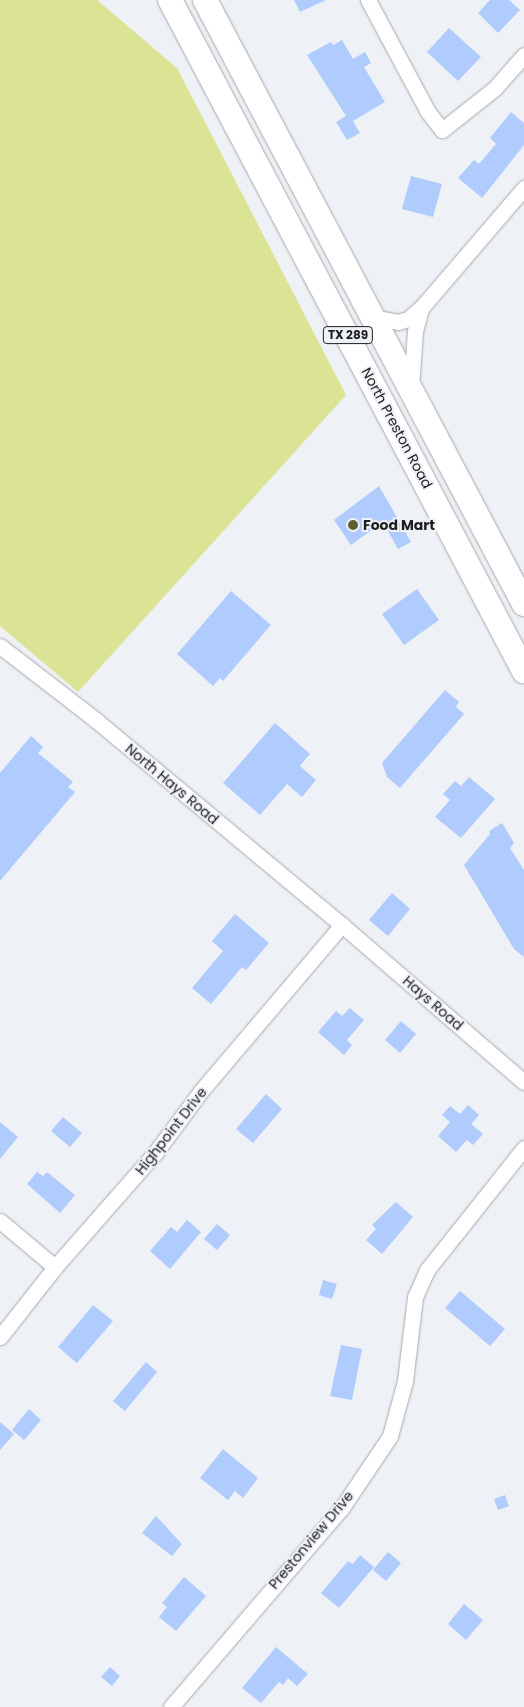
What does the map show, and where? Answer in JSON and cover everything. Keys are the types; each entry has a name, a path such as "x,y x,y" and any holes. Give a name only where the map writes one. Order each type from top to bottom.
{"main road":[{"name":"North Preston Road","path":"170,0 524,670"},
{"name":"TX 289","path":"205,0 524,604"}],"street":[{"path":"368,0 428,112 442,130 495,88 524,56"},
{"path":"373,317 398,322 408,319 422,307 524,188"},
{"path":"411,390 415,331 422,307"},
{"name":"North Hays Road","path":"0,646 97,721 342,925"},
{"name":"Hays Road","path":"342,925 524,1082"},
{"name":"Highpoint Drive","path":"0,1337 55,1267 155,1153 201,1091 342,925"},
{"name":"Prestonview Drive","path":"171,1707 341,1509 390,1436 405,1381 415,1296 427,1270 458,1227 524,1148"},
{"path":"0,1222 55,1267"}],"green space":[{"path":"0,0 97,0 177,68 346,395 78,692 0,626"}],"building":[{"path":"294,0 326,0 300,12"},
{"path":"490,0 509,0 520,10 498,33 478,13"},
{"path":"449,28 481,57 458,81 427,52"},
{"path":"342,40 353,59 365,52 371,63 364,67 385,102 353,121 360,133 347,140 336,122 346,116 307,55 331,42 333,45"},
{"path":"511,112 524,123 524,145 482,198 458,178 474,160 479,164 496,144 490,138"},
{"path":"411,176 442,184 433,217 402,209"},
{"path":"379,486 411,542 398,549 383,522 351,545 334,520"},
{"path":"417,589 439,620 404,645 382,614"},
{"path":"231,591 271,625 223,681 220,678 213,686 177,654"},
{"path":"445,690 459,702 456,707 464,714 400,788 387,777 382,763"},
{"path":"275,723 310,754 300,766 316,780 302,797 287,784 260,815 223,783"},
{"path":"31,736 43,747 38,753 73,782 68,787 75,792 0,881 0,773"},
{"path":"469,777 495,799 461,838 435,817 450,800 443,794 455,781 461,786"},
{"path":"502,823 514,843 510,848 524,870 524,957 514,949 464,865 490,834 489,831"},
{"path":"392,893 410,909 388,936 369,920"},
{"path":"235,914 269,943 246,970 242,967 211,1004 192,988 223,951 212,941"},
{"path":"350,1008 364,1020 347,1040 352,1045 344,1055 318,1032 336,1011 342,1016"},
{"path":"401,1021 416,1034 400,1053 385,1040"},
{"path":"266,1094 282,1109 253,1143 236,1129"},
{"path":"468,1105 479,1115 471,1124 483,1134 473,1145 467,1140 456,1152 438,1136 450,1122 442,1115 450,1106 460,1114"},
{"path":"63,1117 82,1133 70,1147 51,1131"},
{"path":"0,1122 18,1137 0,1159"},
{"path":"37,1172 43,1176 47,1172 75,1195 60,1213 27,1184"},
{"path":"396,1202 413,1217 382,1254 366,1240 376,1229 372,1225"},
{"path":"187,1220 201,1232 170,1269 150,1251 171,1227 177,1232"},
{"path":"217,1224 230,1235 217,1250 204,1239"},
{"path":"323,1280 337,1284 332,1299 319,1295"},
{"path":"460,1291 505,1329 490,1346 445,1308"},
{"path":"93,1305 113,1321 77,1363 58,1347"},
{"path":"341,1345 362,1349 352,1400 330,1396"},
{"path":"146,1362 157,1372 125,1411 113,1401"},
{"path":"29,1409 41,1420 24,1440 12,1430"},
{"path":"0,1422 14,1434 0,1450"},
{"path":"223,1449 258,1478 243,1498 235,1491 228,1500 200,1478"},
{"path":"505,1495 509,1506 498,1510 494,1499"},
{"path":"156,1516 182,1544 172,1556 142,1533"},
{"path":"388,1552 401,1563 386,1581 373,1570"},
{"path":"360,1555 374,1567 339,1608 321,1593 348,1561 353,1564"},
{"path":"184,1577 206,1596 176,1631 159,1617 167,1607 162,1603"},
{"path":"464,1604 483,1620 466,1640 448,1624"},
{"path":"276,1647 308,1674 297,1686 288,1678 283,1685 279,1682 261,1703 242,1688"},
{"path":"110,1667 120,1676 112,1686 101,1677"}],"place":[{"name":"Food Mart","path":"353,525"}]}
